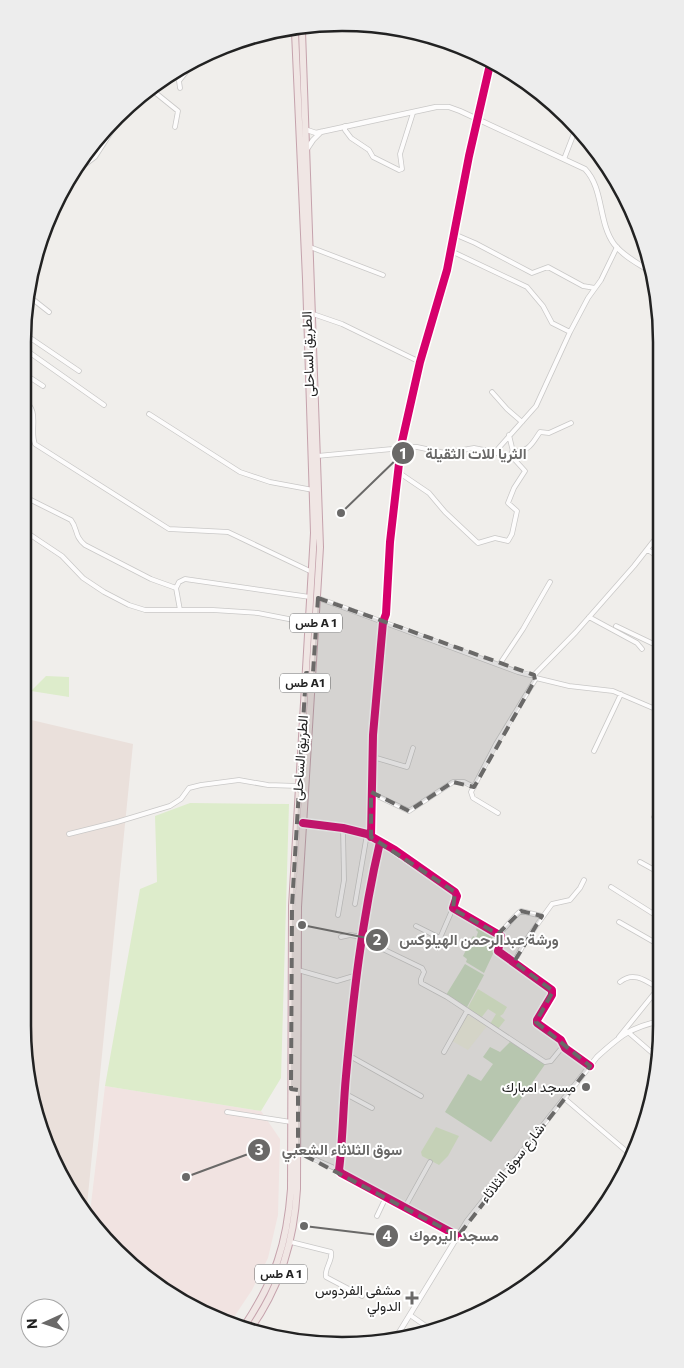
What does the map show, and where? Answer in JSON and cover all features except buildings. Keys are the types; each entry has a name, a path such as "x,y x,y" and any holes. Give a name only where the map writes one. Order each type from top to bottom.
{"highway":[{"name":"الطريق الساحلى","path":"291,1242 296,1214 298,1152 294,1090 292,906 298,786 310,673 309,623 314,597 312,572 313,490 308,262 310,247 302,34"},
{"name":"الطريق الساحلى","path":"247,1322 273,1277 285,1240 291,1189 291,1122 294,1090 298,970 298,907 304,823 314,597 320,534 312,314 295,35"},
{"name":"طس A 1","path":"254,1324 274,1290 291,1242"}],"street":[{"path":"371,836 376,692 383,622 386,614 390,542 401,446 420,362 451,251 477,118 489,69"},
{"path":"180,88 179,81 184,75"},
{"path":"156,93 178,111 175,127"},
{"path":"307,130 312,133 322,132 436,107 449,107 477,118 579,165 588,173 594,184 608,230 616,247 643,266"},
{"path":"345,126 345,130 351,138 369,150 373,157 399,170 402,168 400,154 413,113"},
{"path":"307,150 313,140 322,132"},
{"path":"564,159 574,134"},
{"path":"90,161 95,157 103,144"},
{"path":"454,234 532,274 548,267 583,286 595,288"},
{"path":"310,247 383,275"},
{"path":"494,452 536,406 570,332 588,298 601,280 616,247"},
{"path":"451,251 527,287 543,306 552,323 570,332"},
{"path":"34,300 49,312"},
{"path":"312,314 342,324 420,362"},
{"path":"31,339 79,371"},
{"path":"31,354 104,405"},
{"path":"31,378 43,386"},
{"path":"492,392 522,422"},
{"path":"31,407 34,426 33,441 35,444 162,525 174,531 228,532 277,557 312,572"},
{"path":"149,414 240,472 270,482 313,490"},
{"path":"512,452 524,451 531,446 540,432 549,433 571,423"},
{"path":"509,435 515,460"},
{"path":"317,456 397,448 401,446 418,447 445,453 474,448 494,452 515,460 524,469 525,473 514,488 508,503 517,511 512,536 505,541 495,538 482,543 475,541 445,512 429,493 398,472"},
{"path":"31,500 71,520 77,537 85,545 151,579 176,588"},
{"path":"31,535 62,556 83,578 113,597 145,610 213,610 258,613 309,623"},
{"path":"498,813 471,796 471,792 496,744 535,676 653,543"},
{"path":"648,550 653,553"},
{"path":"180,610 176,588 179,582 185,579 314,597 525,674 569,686 608,690 653,707"},
{"path":"499,665 523,629 550,582"},
{"path":"589,617 636,642 642,648"},
{"path":"616,626 653,644"},
{"path":"594,751 621,694"},
{"path":"373,757 407,767 413,748"},
{"path":"69,834 170,806 181,799 189,788 201,785 239,780 268,785 298,786"},
{"path":"371,793 409,811 453,782 464,782 474,787"},
{"path":"304,823 343,828 371,836 395,850 455,892 457,896 440,938 416,926"},
{"path":"338,915 344,880 343,828"},
{"path":"355,904 366,834"},
{"path":"339,1170 342,1151 344,1094 357,975 372,875 380,842"},
{"path":"640,862 653,869"},
{"path":"514,962 522,946 553,903 570,900 584,880"},
{"path":"611,887 653,914"},
{"path":"453,908 502,937 498,951 552,990 552,995 537,1023 561,1040 565,1048 590,1066"},
{"path":"498,934 521,911 542,916"},
{"path":"619,922 653,942"},
{"path":"342,937 350,935 362,938 422,968 424,972 421,979 422,983 545,1062 551,1061 564,1045"},
{"path":"298,970 337,981 357,975"},
{"path":"620,982 626,977 636,976 653,983"},
{"path":"619,1037 653,994"},
{"path":"444,1052 467,1011"},
{"name":"شارع سوق الثلاثاء","path":"400,1331 479,1204 590,1066 619,1037 638,1026 653,1023"},
{"path":"628,1032 651,1052"},
{"path":"348,1055 421,1096"},
{"path":"344,1094 372,1108"},
{"path":"564,1098 626,1151"},
{"path":"227,1112 291,1122"},
{"path":"298,1152 339,1170 341,1173 458,1236"},
{"path":"405,1207 430,1162"},
{"path":"377,1216 386,1197"},
{"path":"291,1242 331,1252 331,1260 326,1277 362,1296"},
{"path":"410,1315 425,1325"}],"highlighted area":[{"path":"318,598 534,675 535,680 474,787 453,782 409,811 371,792 371,837 455,892 453,909 498,934 521,911 542,916 514,962 553,991 536,1022 590,1066 458,1236 298,1152 298,1090 291,1089 292,906 298,786 306,673 313,673"}],"shaded area":[{"path":"31,720 133,744 87,1204 63,1163 55,1145 42,1106 34,1067 31,1026"},
{"path":"105,1086 261,1111 280,1139 278,1215 268,1258 252,1290 234,1317 205,1305 153,1273 122,1246 90,1208"}],"green space":[{"path":"46,676 69,677 69,697 31,691"},
{"path":"190,803 289,804 281,1078 261,1111 105,1086 140,889 157,882 155,816"},
{"path":"478,925 500,939 484,973 466,962 467,959 463,956 473,936 476,938"},
{"path":"465,964 484,975 466,1009 446,995"},
{"path":"478,989 507,1007 500,1016 505,1020 498,1029 490,1024 496,1014 488,1009 481,1018 467,1009"},
{"path":"466,1014 487,1026 468,1050 452,1041"},
{"path":"510,1042 546,1063 491,1142 445,1112 468,1074 481,1081 493,1064 483,1057 490,1047 500,1052"},
{"path":"436,1127 459,1136 448,1156 439,1165 422,1156 421,1152"}],"cycle path":[{"path":"371,837 373,735 383,622 386,614 390,542 401,446 420,362 447,270 469,156 489,69"},
{"path":"303,823 343,828 367,834 395,850 455,892 457,896 453,908 501,936 498,951 552,990 552,995 537,1023 561,1040 565,1048 590,1066"},
{"path":"380,842 363,929 355,988 339,1170 341,1173 458,1236"}],"place":[{"name":"الثريا للات الثقيلة","path":"341,513"},
{"name":"ورشة عبدالرحمن الهيلوكس","path":"302,925"},
{"name":"مسجد امبارك","path":"586,1087"},
{"name":"سوق الثلاثاء الشعبي","path":"186,1177"},
{"name":"مسجد اليرموك","path":"304,1226"},
{"name":"مشفى الفردوس الدولي","path":"412,1298"}]}
